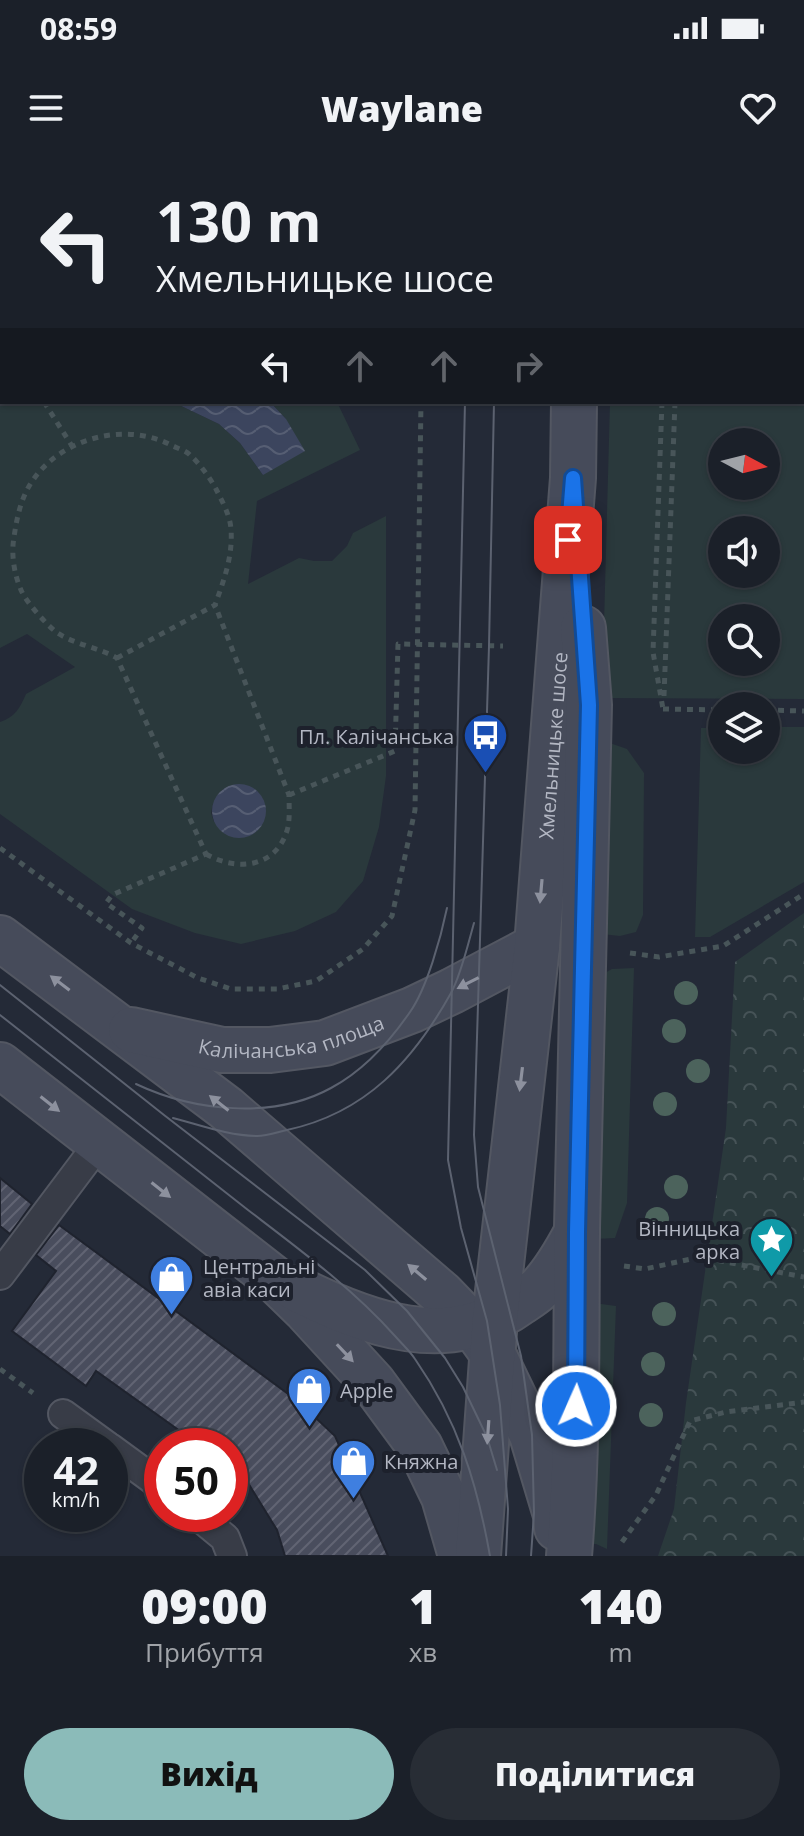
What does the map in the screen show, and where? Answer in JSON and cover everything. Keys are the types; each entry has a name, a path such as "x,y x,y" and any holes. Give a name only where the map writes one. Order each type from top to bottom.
{"main road":[{"name":"Хмельницьке шосе","path":"537,946 573,478 574,404"},
{"path":"569,1556 577,1379 577,1232 589,705 573,478"},
{"path":"0,938 120,1027"},
{"path":"478,1556 487,1333 537,946"},
{"name":"Калічанська площа","path":"120,1027 222,1050 270,1050 325,1043 412,1010 537,946"},
{"name":"Калічанська площа","path":"120,1027 226,1108 487,1333 532,1435 556,1515 560,1556"},
{"path":"0,1065 272,1277 306,1310 373,1383 420,1447 444,1497 461,1556"},
{"path":"272,1277 338,1309 385,1324 425,1331 487,1333 509,1311 540,1288 577,1232"}],"lane":[{"path":"0,1275 100,1142"},
{"path":"63,1414 83,1428"},
{"path":"218,1532 225,1538 232,1556"}],"path":[{"path":"45,404 72,446"},
{"path":"0,848 131,943 198,978 231,989 277,989 316,981 363,949 392,916 415,810 421,404"},
{"path":"662,404 653,652 663,709"},
{"path":"663,709 675,404"},
{"path":"134,434 163,441 189,454 212,481 231,524 231,549 215,605 289,795 288,830 278,847 267,857 250,864 220,862 206,854 117,658 74,642 55,631 21,591 12,552 17,512 33,480 72,446 99,437 134,434"},
{"path":"117,658 215,605"},
{"path":"289,795 395,751 398,644 503,646"},
{"path":"663,709 708,710"},
{"path":"780,710 804,711"},
{"path":"131,943 142,928 106,903 112,895 206,854"},
{"path":"659,957 723,946 804,894"},
{"path":"616,1264 645,1269 700,1257 804,1277"},
{"path":"622,1542 656,1495 690,1421 726,1412 804,1402"}],"green space":[{"path":"0,404 177,404 219,424 240,443 263,475 286,419 272,404 338,404 360,450 257,501 248,584 299,558 332,561 347,546 353,533 386,516 386,776 379,827 363,881 336,912 295,931 241,944 195,933 132,909 0,814 0,722 16,711 26,694 75,667 27,634 0,648","holes":["258,792 263,801 264,818 260,827 214,822 211,813 213,804"]},
{"path":"610,404 804,404 804,699 780,699 780,692 708,692 708,699 602,698"},
{"path":"780,727 804,727 804,882 710,937 695,937 701,728 708,728 708,764 780,764"},
{"path":"607,742 627,749 644,773 643,915 636,932 620,936 602,934"},
{"path":"804,913 804,1556 658,1556 674,1509 686,1403 726,1128 735,962"},
{"path":"634,968 627,1203 615,1238 595,1239 603,974 612,969"},
{"path":"594,1303 616,1306 607,1549 589,1544"}],"water":[{"path":"177,404 272,404 286,419 305,451 263,475 240,443 219,424"},
{"path":"239,784 258,792 266,811 258,830 239,838 220,830 212,811 220,792"}],"building":[{"path":"0,1178 32,1204 10,1234 0,1226"},
{"path":"59,1225 299,1402 335,1436 388,1556 285,1556 277,1530 248,1483 248,1428 176,1428 96,1371 86,1386 12,1331 56,1271 36,1255"}],"tram line":[{"path":"465,404 448,1160 461,1228 487,1321 500,1405 508,1509 506,1556"},
{"path":"494,404 474,1135 478,1187 521,1356 532,1435 534,1513 531,1556"},
{"path":"136,1084 182,1101 233,1108 284,1105 331,1088 375,1054 410,1012 428,976 447,908"},
{"path":"173,1118 225,1132 261,1136 315,1122 364,1097 403,1062 436,1018 458,977 474,923"},
{"path":"0,985 365,1270 407,1311 445,1358 487,1437 497,1470"},
{"path":"0,1015 324,1270 378,1318 408,1350 430,1382 464,1453 490,1556"}],"place":[{"name":"Пл. Калічанська","path":"485,775"},
{"name":"Вінницька арка","path":"771,1278"},
{"name":"Центральні авіа каси","path":"172,1317"},
{"name":"Apple","path":"309,1429"},
{"name":"Княжна","path":"353,1500"}],"route":[{"path":"568,540 573,478 589,705 576,1406"}]}
